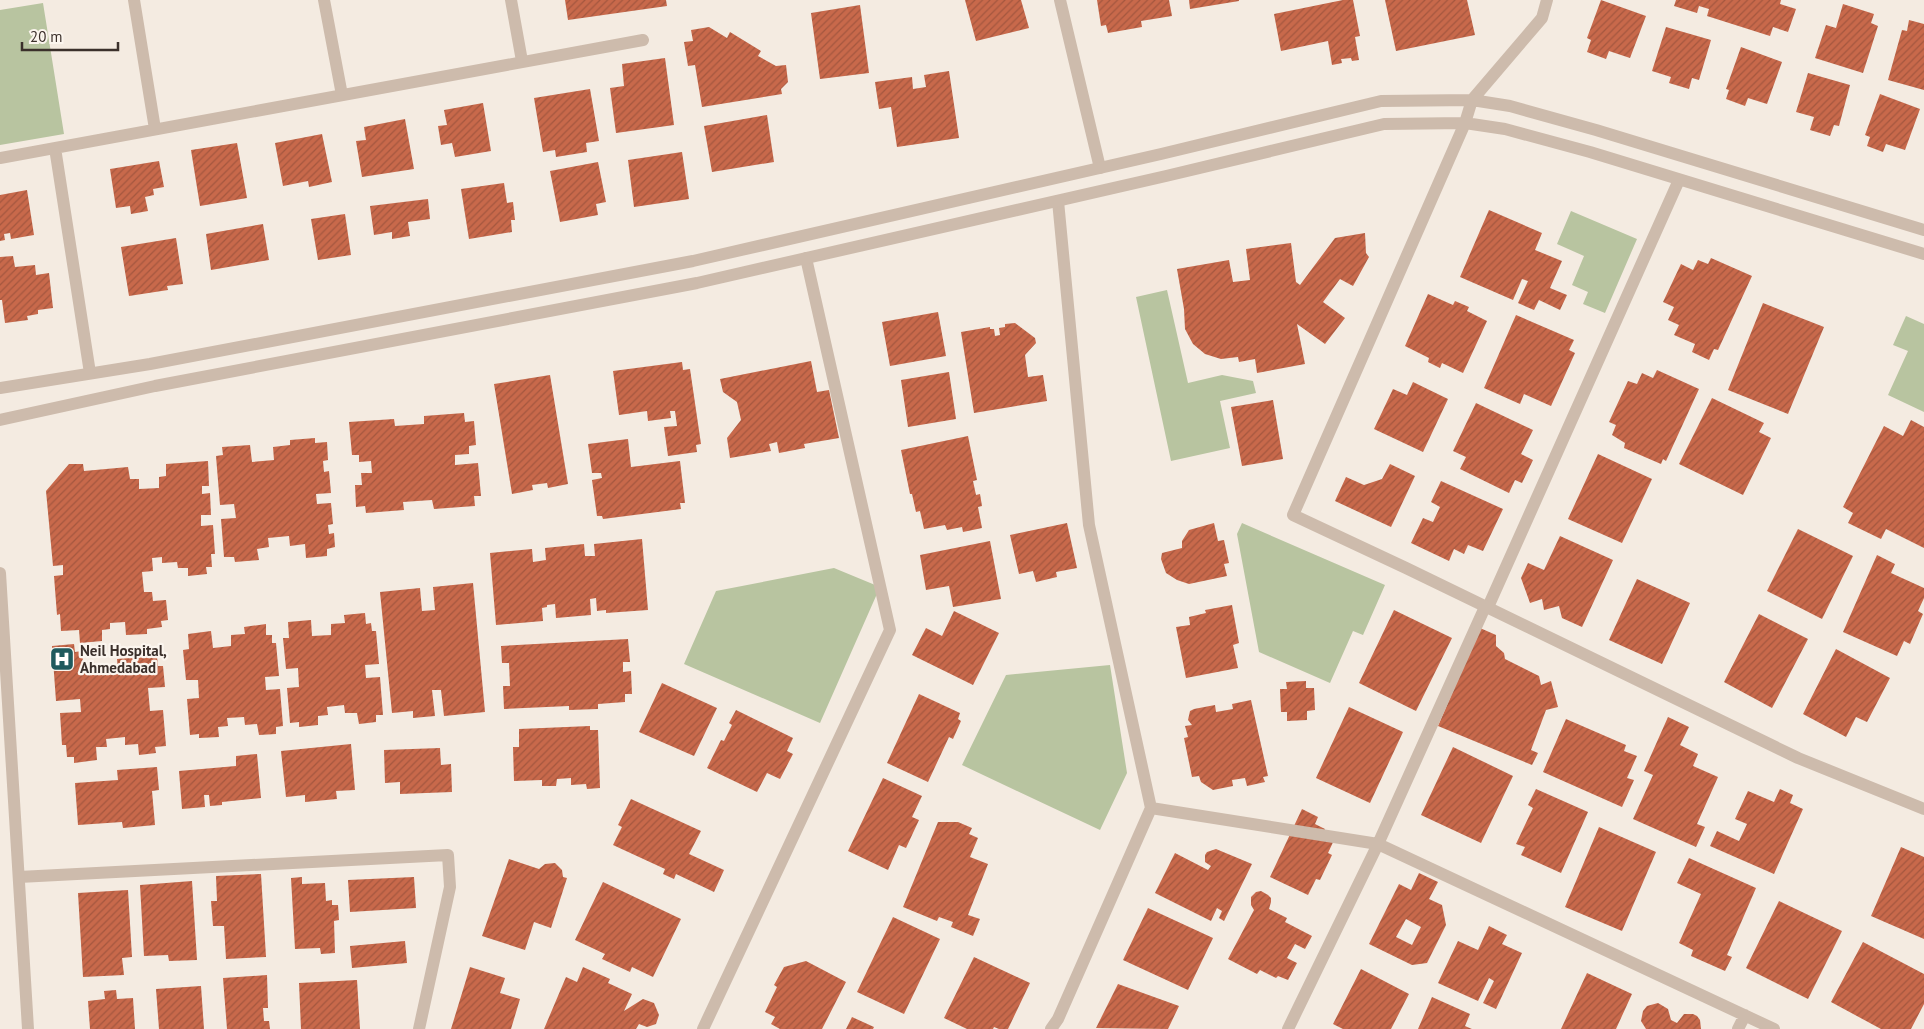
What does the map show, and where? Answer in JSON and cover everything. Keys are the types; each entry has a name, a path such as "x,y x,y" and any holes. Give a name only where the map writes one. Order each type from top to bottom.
{"street":[{"path":"134,0 156,130"},
{"path":"324,0 342,95"},
{"path":"511,0 522,61"},
{"path":"1060,0 1100,168"},
{"path":"1548,0 1542,18 1472,100 1464,123 1293,515 1798,758 1924,809"},
{"path":"0,158 643,40"},
{"path":"0,388 150,364 693,261 1100,168 1382,100 1472,100 1510,106 1596,130 1924,230"},
{"path":"0,420 155,386 697,283 1058,201 1384,124 1464,123 1505,129 1590,152 1924,254"},
{"path":"55,148 90,373"},
{"path":"1288,1029 1378,844 1485,607 1488,608 1679,180"},
{"path":"1052,1029 1151,808 1089,525 1058,201"},
{"path":"702,1029 890,630 806,258"},
{"path":"0,573 28,1029"},
{"path":"1151,808 1378,844 1774,1029"},
{"path":"19,877 448,855 450,886 419,1029"},
{"path":"1738,1029 1744,1015"}],"green space":[{"path":"43,3 64,134 0,145 0,10"},
{"path":"1571,211 1637,239 1605,313 1583,304 1588,292 1572,285 1584,256 1557,244"},
{"path":"1167,290 1188,383 1222,375 1253,381 1256,393 1220,401 1230,448 1171,461 1136,297"},
{"path":"1906,316 1924,324 1924,412 1888,395 1908,351 1893,345"},
{"path":"1242,523 1385,585 1363,635 1353,631 1330,683 1259,652 1237,534"},
{"path":"834,568 880,587 820,723 684,664 716,591"},
{"path":"1110,665 1127,773 1100,830 962,765 1006,675"}],"building":[{"path":"565,0 666,0 667,6 568,20"},
{"path":"965,0 1021,0 1029,28 976,41"},
{"path":"1097,0 1169,0 1172,16 1141,21 1142,27 1108,33 1106,25 1101,26"},
{"path":"1189,0 1239,0 1239,1 1190,9"},
{"path":"1343,0 1353,0 1360,36 1355,37 1359,60 1352,61 1351,58 1341,59 1342,63 1332,65 1328,41 1281,51 1274,14"},
{"path":"1385,0 1467,0 1475,35 1396,51"},
{"path":"1601,0 1646,16 1630,58 1609,51 1606,59 1587,52 1591,40 1587,38"},
{"path":"1676,0 1781,0 1780,4 1796,9 1788,32 1773,27 1770,36 1707,16 1709,9 1699,6 1697,13 1674,6"},
{"path":"1843,4 1874,14 1871,23 1878,26 1863,73 1815,58 1826,25 1836,28"},
{"path":"860,5 869,73 820,79 811,13"},
{"path":"1909,20 1924,24 1924,90 1888,80 1902,30 1907,31"},
{"path":"709,27 727,38 730,32 761,51 758,56 776,66 786,65 788,82 781,89 782,94 702,107 695,65 688,66 684,42 693,41 691,30"},
{"path":"1666,27 1711,40 1699,80 1692,78 1689,89 1669,83 1671,77 1652,71"},
{"path":"1741,47 1782,62 1767,104 1748,98 1745,106 1726,99 1729,90 1726,89"},
{"path":"665,58 674,125 616,133 610,88 624,86 622,64"},
{"path":"949,71 959,138 897,147 891,107 879,109 875,82 912,77 913,89 926,87 924,75"},
{"path":"1808,73 1850,85 1839,126 1834,125 1830,136 1810,130 1814,117 1796,112"},
{"path":"590,89 599,141 586,143 587,152 556,157 555,150 543,152 534,98"},
{"path":"1880,94 1920,109 1905,150 1886,144 1883,152 1867,146 1870,137 1865,135"},
{"path":"483,103 491,151 455,157 452,143 441,145 438,126 447,125 444,110"},
{"path":"767,115 774,162 712,172 704,126"},
{"path":"405,119 414,169 362,177 356,141 366,140 364,127"},
{"path":"322,134 332,182 309,187 308,181 283,186 275,143"},
{"path":"237,143 247,198 200,206 191,150"},
{"path":"682,152 689,199 634,207 628,160"},
{"path":"159,161 164,187 153,189 154,195 145,197 148,211 131,214 130,206 116,208 110,169"},
{"path":"598,162 606,202 596,204 598,215 560,222 550,171"},
{"path":"504,183 507,203 513,202 515,220 511,220 512,232 469,239 461,189"},
{"path":"27,190 34,235 11,239 10,233 4,234 5,240 0,241 0,195"},
{"path":"428,199 430,219 408,222 410,236 392,239 392,232 374,235 370,206"},
{"path":"1489,210 1542,233 1535,250 1562,261 1550,288 1567,295 1560,310 1539,300 1534,310 1518,303 1528,281 1522,279 1513,300 1460,277"},
{"path":"345,214 351,255 318,260 311,219"},
{"path":"263,224 269,260 211,270 206,234"},
{"path":"1365,233 1366,253 1369,257 1353,286 1340,279 1323,302 1345,318 1325,344 1297,324 1305,364 1257,373 1255,359 1239,362 1238,357 1221,359 1205,354 1193,344 1185,329 1184,309 1177,269 1229,260 1233,282 1250,280 1246,249 1291,243 1296,282 1300,285 1335,238"},
{"path":"176,238 183,284 167,286 168,290 129,296 121,247"},
{"path":"13,256 15,267 35,265 36,275 49,273 53,308 38,310 38,314 27,316 28,320 5,323 2,300 0,300 0,257"},
{"path":"1711,258 1752,276 1718,350 1714,349 1709,360 1692,352 1695,344 1674,335 1679,325 1668,320 1674,307 1663,302 1681,264 1693,270 1698,260 1708,264"},
{"path":"1428,294 1453,305 1455,301 1469,307 1467,311 1487,321 1463,373 1442,363 1440,368 1428,362 1429,358 1405,346"},
{"path":"1763,303 1824,327 1788,414 1728,390"},
{"path":"938,312 946,356 890,366 882,322"},
{"path":"1516,315 1574,340 1569,350 1575,353 1551,406 1524,394 1520,404 1484,388"},
{"path":"1015,323 1035,338 1036,343 1025,355 1028,377 1043,375 1047,401 974,413 961,332 990,327 990,329 994,329 995,336 1000,335 999,328 1005,327 1005,324"},
{"path":"811,361 817,392 829,390 839,438 804,444 805,448 779,453 777,442 769,444 771,451 730,458 727,438 741,420 737,402 723,392 720,379"},
{"path":"682,362 683,370 690,369 701,444 696,445 697,452 668,456 664,427 677,426 675,411 670,411 671,418 648,421 647,411 619,415 613,371"},
{"path":"1657,370 1699,389 1666,461 1663,459 1661,464 1624,448 1625,443 1612,435 1616,425 1609,422 1628,381 1637,384 1642,373 1653,378"},
{"path":"949,372 956,419 908,427 901,380"},
{"path":"550,375 568,484 548,488 547,483 532,485 533,490 512,494 494,384"},
{"path":"1413,382 1448,399 1423,452 1374,429 1393,389 1407,395"},
{"path":"1712,398 1764,423 1759,432 1771,438 1743,495 1679,464"},
{"path":"1273,400 1283,459 1242,466 1231,407"},
{"path":"1476,403 1533,430 1521,454 1533,460 1522,483 1515,480 1509,493 1460,469 1466,457 1453,451"},
{"path":"464,413 465,422 474,421 476,445 469,446 469,454 455,455 455,465 478,463 481,496 474,496 475,506 434,509 432,500 403,502 404,510 366,513 365,506 356,507 355,485 362,485 361,473 372,473 371,461 359,462 359,455 352,455 349,422 394,419 395,426 424,424 424,416"},
{"path":"1911,420 1924,427 1924,548 1886,529 1881,539 1848,523 1853,513 1843,507 1884,426 1903,436"},
{"path":"968,436 977,480 973,481 976,495 980,494 982,506 978,507 982,528 963,532 962,527 947,530 945,525 924,529 920,511 916,512 912,494 910,494 901,450"},
{"path":"315,438 315,443 327,442 328,460 323,461 324,472 329,471 331,493 316,494 317,504 331,503 333,524 328,525 329,534 334,533 335,547 327,549 327,556 306,558 305,544 290,546 289,536 268,538 269,547 257,549 259,560 235,562 234,557 224,557 221,519 236,518 234,504 220,505 216,456 223,455 222,447 250,445 252,462 274,460 273,447 290,445 290,440"},
{"path":"628,439 631,467 680,461 685,503 680,503 681,509 603,519 602,516 597,516 592,480 602,478 601,473 592,473 588,444"},
{"path":"1598,454 1652,479 1622,543 1568,519"},
{"path":"208,461 209,486 202,486 202,494 210,493 211,515 201,515 201,526 213,525 215,554 211,554 212,567 206,567 207,574 188,576 188,568 178,568 177,562 162,563 162,557 152,558 153,571 142,572 144,592 152,592 153,601 166,600 168,620 161,621 162,627 147,629 147,634 126,635 125,622 110,623 110,629 102,630 102,641 80,643 79,630 61,631 60,614 57,615 54,576 63,575 63,565 53,566 46,491 69,464 83,464 84,471 128,467 130,479 139,479 139,489 159,488 159,477 166,476 166,464"},
{"path":"1390,464 1415,476 1391,527 1335,501 1346,477 1364,485 1382,479"},
{"path":"1441,481 1503,509 1483,551 1468,545 1464,554 1454,549 1449,561 1411,543 1423,518 1433,522 1440,507 1431,502"},
{"path":"1067,523 1077,568 1056,572 1057,577 1036,582 1033,571 1019,574 1010,535"},
{"path":"1214,523 1218,541 1224,540 1229,563 1224,564 1227,576 1189,584 1177,580 1166,573 1161,559 1162,553 1182,548 1182,541 1189,530"},
{"path":"1798,529 1853,556 1822,619 1767,591"},
{"path":"1560,536 1613,560 1582,627 1562,618 1559,606 1544,610 1542,599 1530,603 1521,578 1528,563 1544,570"},
{"path":"642,539 648,610 606,613 606,610 597,611 596,598 590,599 591,615 556,618 555,604 542,608 543,621 496,625 490,553 532,549 533,562 546,560 545,548 584,544 585,556 595,556 594,544"},
{"path":"990,541 1001,599 953,607 949,586 926,590 920,555"},
{"path":"1877,555 1895,564 1891,573 1924,588 1924,598 1918,611 1923,614 1910,644 1904,641 1897,656 1843,632"},
{"path":"1637,579 1690,603 1662,664 1609,640"},
{"path":"473,583 485,712 444,716 441,690 432,690 435,716 413,718 413,711 392,713 380,592 420,588 422,611 435,610 433,587"},
{"path":"1232,605 1239,643 1233,645 1238,668 1186,678 1176,627 1190,625 1189,617 1206,613 1205,610"},
{"path":"1394,610 1452,638 1416,711 1359,683"},
{"path":"954,611 999,633 973,685 912,655 926,628 942,636"},
{"path":"365,613 366,624 371,623 372,631 376,631 379,664 365,665 366,678 380,677 383,715 376,715 376,722 359,724 357,713 345,713 344,705 327,707 328,715 318,716 318,725 299,727 299,722 290,723 287,688 299,687 298,668 286,669 283,638 289,638 288,622 311,620 312,636 331,635 331,624 345,623 344,615"},
{"path":"1759,614 1808,639 1772,708 1724,682"},
{"path":"266,624 266,635 272,635 272,643 276,643 279,676 265,677 266,690 280,689 283,726 276,727 276,734 259,735 257,724 245,725 244,717 227,718 228,726 218,727 219,737 199,738 199,734 190,735 187,699 199,698 198,680 186,680 183,650 189,649 188,634 211,631 213,648 231,646 231,635 245,634 244,627"},
{"path":"1480,628 1496,635 1496,646 1504,653 1505,659 1539,676 1541,685 1551,681 1558,707 1546,710 1531,750 1538,753 1532,765 1438,726"},
{"path":"628,639 630,662 623,662 623,672 631,671 632,694 625,694 625,702 598,704 598,709 569,710 569,706 504,709 503,686 510,686 509,663 502,663 501,646"},
{"path":"74,644 75,652 82,651 83,663 94,662 96,671 118,669 117,659 131,658 130,650 156,648 158,666 163,666 165,687 148,688 150,711 163,710 166,746 155,747 156,753 139,755 138,744 125,745 125,737 106,739 107,747 96,747 97,760 74,763 74,757 67,757 66,745 62,745 60,713 81,712 80,699 56,701 52,646"},
{"path":"1836,649 1890,678 1867,722 1856,717 1846,737 1803,714"},
{"path":"1306,681 1306,688 1314,688 1315,710 1307,711 1307,720 1287,721 1287,712 1281,712 1280,689 1287,689 1286,682"},
{"path":"662,683 717,708 694,756 639,732"},
{"path":"919,694 960,713 958,719 961,721 953,739 949,737 928,782 887,763"},
{"path":"1251,700 1268,776 1263,777 1265,782 1247,786 1245,778 1232,780 1233,786 1213,790 1201,782 1199,776 1192,777 1184,738 1188,737 1185,726 1192,725 1188,720 1190,711 1215,705 1216,712 1233,709 1232,704"},
{"path":"1349,707 1403,732 1370,803 1316,778"},
{"path":"736,710 793,738 787,751 793,754 780,779 767,773 757,792 707,768 721,740 724,741 732,725 729,723"},
{"path":"1668,717 1689,727 1680,745 1698,754 1693,766 1718,777 1697,824 1705,827 1696,847 1633,819 1653,775 1644,771"},
{"path":"1566,719 1626,745 1624,751 1637,756 1627,778 1634,780 1622,807 1543,772"},
{"path":"590,726 590,730 598,730 600,788 587,789 586,784 571,785 571,778 557,779 556,786 542,786 542,780 514,781 513,747 519,747 519,729"},
{"path":"351,744 355,790 336,791 337,799 305,802 305,795 286,797 281,751"},
{"path":"1453,747 1513,776 1481,843 1421,815"},
{"path":"440,748 441,765 451,764 452,792 400,794 400,782 385,783 384,750"},
{"path":"257,754 261,798 222,802 222,805 210,806 209,795 204,795 205,807 182,809 179,771 236,766 236,756"},
{"path":"157,767 159,790 152,791 155,825 123,828 122,822 78,825 75,783 118,780 117,770"},
{"path":"883,778 922,796 912,817 919,820 906,848 899,845 888,870 848,851"},
{"path":"1536,789 1588,812 1561,873 1521,855 1525,847 1516,844 1533,808 1528,805"},
{"path":"1780,789 1793,795 1790,803 1803,809 1774,874 1710,846 1717,831 1739,841 1747,824 1735,819 1748,791 1774,802"},
{"path":"631,799 701,831 689,854 724,870 714,892 676,874 674,879 663,874 665,869 613,845 622,827 618,825"},
{"path":"1302,809 1318,817 1315,824 1325,829 1323,833 1335,838 1328,853 1332,855 1320,880 1316,879 1308,895 1270,877"},
{"path":"938,822 958,822 972,828 969,834 978,838 970,857 988,864 968,915 980,919 973,936 951,927 953,922 939,917 937,921 903,907"},
{"path":"1599,827 1656,852 1622,931 1565,907"},
{"path":"1901,847 1924,857 1924,939 1871,916"},
{"path":"1216,849 1252,864 1224,921 1219,918 1222,911 1217,908 1211,921 1155,893 1175,853 1208,870 1211,866 1205,862 1205,855 1207,852"},
{"path":"1689,858 1756,888 1727,955 1732,957 1725,971 1691,956 1693,950 1679,943 1701,894 1677,883"},
{"path":"509,859 539,869 545,864 555,863 562,870 563,877 567,878 551,928 534,922 525,950 482,936"},
{"path":"1419,873 1438,882 1429,899 1442,905 1446,925 1427,963 1412,965 1369,944 1399,884 1411,890","holes":["1406,919 1421,927 1412,945 1396,937"]},
{"path":"261,874 266,957 226,959 224,926 213,926 211,901 217,901 216,876"},
{"path":"302,877 302,884 325,883 326,901 332,900 332,905 338,905 339,920 334,921 335,953 321,954 320,948 295,949 291,878"},
{"path":"414,877 416,908 350,912 348,880"},
{"path":"192,881 197,960 169,961 168,955 144,956 140,885"},
{"path":"603,882 681,919 653,977 632,967 630,972 602,959 605,954 575,940"},
{"path":"128,890 132,957 122,958 124,975 83,977 78,893"},
{"path":"1261,891 1271,898 1269,909 1287,918 1285,922 1312,936 1305,949 1295,944 1287,958 1297,963 1288,980 1278,976 1276,978 1260,970 1257,974 1228,959 1254,910 1251,905 1251,897 1256,892"},
{"path":"1779,901 1842,931 1808,999 1746,968"},
{"path":"1148,908 1213,938 1188,990 1123,960"},
{"path":"893,917 940,939 904,1014 857,992"},
{"path":"1489,926 1507,935 1502,944 1522,953 1496,1009 1483,1003 1494,981 1489,978 1478,1001 1438,983 1458,941 1478,950"},
{"path":"405,941 407,963 352,968 350,946"},
{"path":"1863,942 1924,974 1924,1004 1911,1029 1881,1029 1831,1002"},
{"path":"974,957 1030,983 1008,1029 994,1027 993,1029 967,1029 944,1018"},
{"path":"806,961 846,982 822,1029 780,1029 771,1024 775,1017 765,1012 777,987 774,985 784,967"},
{"path":"470,967 505,978 500,993 520,999 511,1029 451,1029"},
{"path":"583,967 610,979 608,983 632,994 624,1011 643,999 654,1003 659,1015 656,1024 647,1027 639,1024 636,1029 544,1029 566,977 577,982"},
{"path":"1361,969 1409,994 1391,1029 1343,1029 1333,1024"},
{"path":"1587,973 1632,994 1616,1029 1561,1029"},
{"path":"267,975 268,1008 263,1008 264,1021 269,1021 270,1029 227,1029 223,978"},
{"path":"357,980 360,1029 301,1029 299,983"},
{"path":"1118,984 1179,1006 1168,1029 1096,1028"},
{"path":"201,986 204,1029 159,1029 156,989"},
{"path":"116,990 117,999 133,998 135,1029 90,1029 88,1001 105,999 104,991"},
{"path":"1432,997 1470,1014 1465,1026 1472,1029 1418,1029"},
{"path":"1658,1003 1668,1009 1671,1020 1677,1023 1684,1014 1697,1016 1700,1020 1701,1029 1646,1029 1641,1021 1643,1011 1647,1006"},
{"path":"852,1017 874,1027 873,1029 846,1029"}],"place":[{"name":"Neil Hospital, Ahmedabad","path":"62,659"}]}
